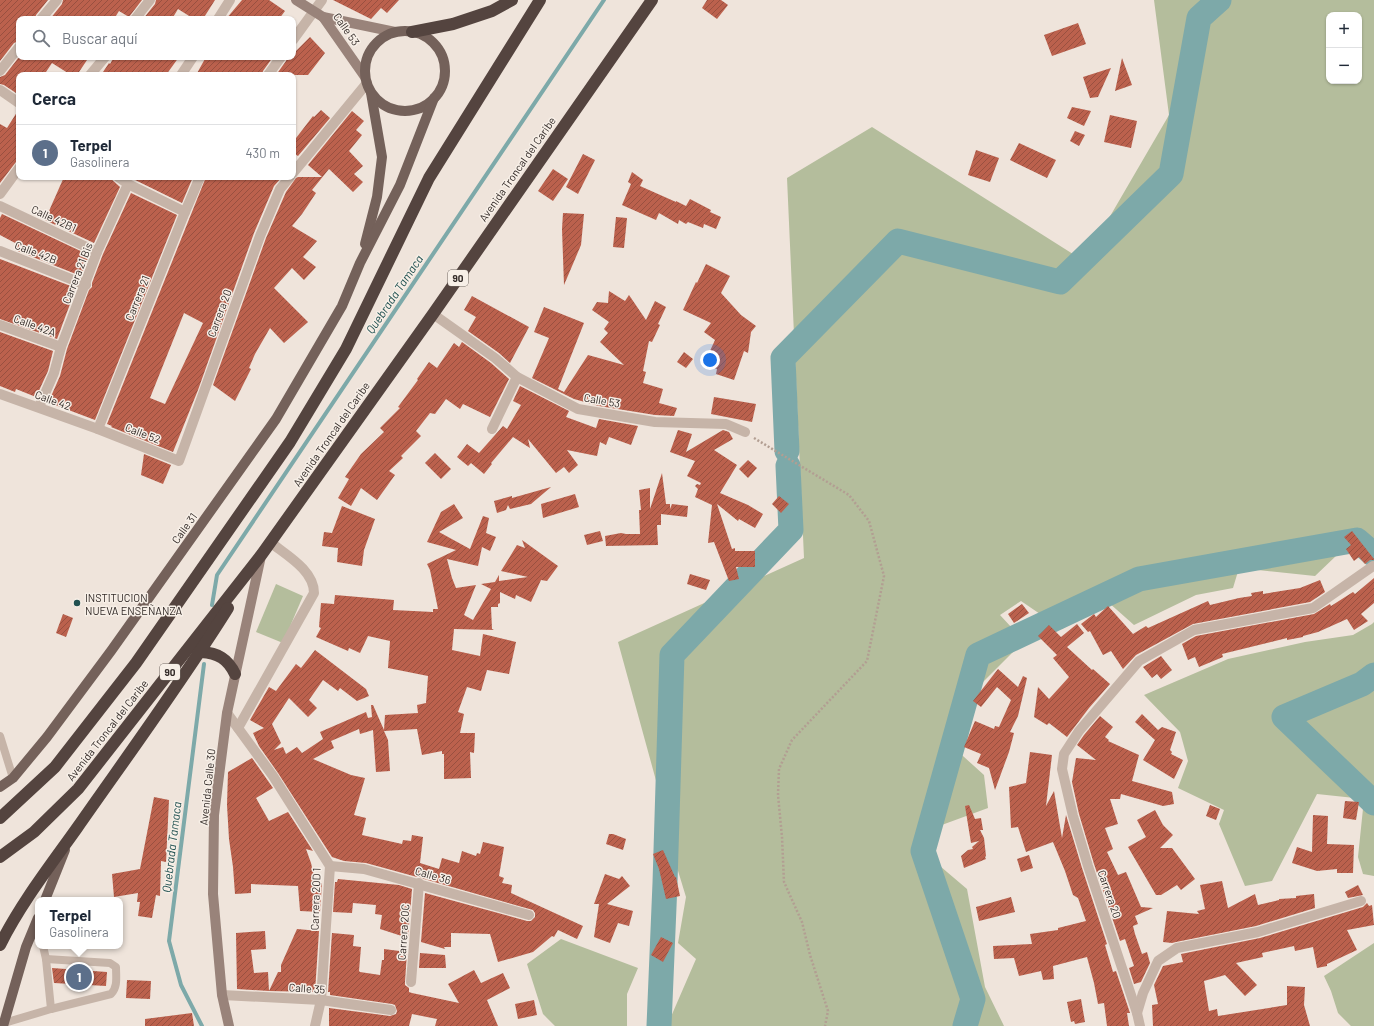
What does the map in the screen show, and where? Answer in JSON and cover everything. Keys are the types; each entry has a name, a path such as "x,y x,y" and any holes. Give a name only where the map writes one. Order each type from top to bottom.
{"highway":[{"path":"412,32 453,24 492,11 512,0"},
{"name":"Avenida Troncal del Caribe","path":"0,818 55,767 136,663 290,442 346,349 380,276 429,178 540,0"},
{"name":"Avenida Troncal del Caribe","path":"0,857 34,832 78,789 262,554 433,314 652,0"},
{"path":"0,945 10,924 37,884 201,652 262,554"},
{"path":"201,652 209,652 218,655 231,666 235,674"}],"main road":[{"path":"296,0 323,17"},
{"name":"Calle 53","path":"323,17 395,32"},
{"name":"Calle 53","path":"323,17 368,84"},
{"path":"395,32 412,32 422,35 431,41 438,49 443,58 445,69 444,79 434,98 400,185 360,263 377,197 382,157 365,65 368,54 375,44 384,36 395,32"},
{"path":"368,84 379,101 390,108 413,110 425,105 434,98"},
{"name":"Calle 31","path":"0,787 13,778 47,737 276,419 342,306 360,263"},
{"name":"Avenida Calle 30","path":"229,1026 222,995 214,894 214,815 227,713 262,554"},
{"path":"46,897 68,841"},
{"path":"3,1025 26,947 35,931"}],"street":[{"path":"44,16 57,0"},
{"path":"137,16 150,0"},
{"path":"220,16 230,0"},
{"path":"296,36 322,0"},
{"path":"0,71 16,51"},
{"path":"92,72 102,60"},
{"path":"183,72 191,60"},
{"path":"270,72 279,60"},
{"path":"296,169 368,84"},
{"path":"0,90 16,101"},
{"path":"0,194 16,172"},
{"path":"122,180 185,212"},
{"name":"Carrera 21","path":"98,429 199,180"},
{"name":"Carrera 20","path":"179,461 260,236 280,189 288,180"},
{"name":"Carrera 21 Bis","path":"39,407 54,373 61,347 86,285 97,252 128,184"},
{"name":"Calle 42B1","path":"0,206 97,252"},
{"name":"Calle 42B","path":"0,251 86,285"},
{"name":"Calle 53","path":"433,314 495,358 517,377 578,409 655,422 726,424 745,432"},
{"name":"Calle 42A","path":"0,325 61,347"},
{"path":"492,429 517,377"},
{"name":"Calle 42","path":"0,394 98,429"},
{"name":"Calle 52","path":"98,429 179,461"},
{"path":"238,728 314,593 314,585 300,566 270,542"},
{"name":"Carrera 20","path":"1140,1026 1073,816 1062,769 1064,754 1079,731 1139,661 1194,630 1314,608 1374,566"},
{"name":"Carrera 20D 1","path":"227,713 273,776 330,866 322,1000 315,1026"},
{"name":"Calle 36","path":"330,866 364,869 419,883 529,915"},
{"name":"Carrera 20C","path":"411,982 419,883"},
{"path":"1137,1013 1143,993 1158,961 1177,948 1258,932 1360,901"},
{"name":"Calle 35","path":"222,995 322,1000 391,1010"}],"lane":[{"path":"0,736 13,778"},
{"path":"44,949 51,1009"},
{"path":"3,1025 51,1009 110,994 114,991 116,986 116,967 110,963 46,960"}],"path":[{"path":"745,432 849,495 869,521 884,576 867,661 792,740 779,769 778,795 784,882 802,922 810,955 828,1011 824,1026"}],"green space":[{"path":"1154,0 1374,0 1374,549 1373,550 1359,534 1315,576 1239,568 1233,588 1196,595 1134,625 1108,602 1062,629 1021,601 1000,615 1024,641 982,683 953,747 984,775 988,808 920,833 927,855 967,889 985,987 1004,1026 661,1026 670,1019 696,959 678,943 686,897 675,861 675,822 663,806 618,642 804,558 787,178 872,127 1084,261 1169,115"},
{"path":"276,584 303,596 283,643 256,632"},
{"path":"1374,622 1374,876 1363,874 1358,857 1364,799 1317,794 1272,881 1245,886 1219,824 1224,810 1178,788 1188,761 1180,732 1144,695 1228,659 1305,642 1353,635"},
{"path":"561,939 638,968 627,994 627,1026 555,1026 543,1014 527,964"},
{"path":"1374,943 1374,1026 1351,1026 1338,1013 1331,991 1324,976"}],"building":[{"path":"0,0 48,0 36,16 16,16 16,42 0,61"},
{"path":"63,0 142,0 130,16 119,11 116,16 52,16 62,4"},
{"path":"156,0 215,0 205,16 189,16 178,9 174,16 145,16 155,4"},
{"path":"242,0 269,0 285,11 281,16 229,16"},
{"path":"333,0 399,0 387,13 381,8 371,19"},
{"path":"707,0 721,0 728,5 717,19 702,8"},
{"path":"1078,23 1086,44 1052,56 1044,35"},
{"path":"310,37 325,53 308,75 296,75 296,72 278,72 286,60 296,60 296,51"},
{"path":"1122,58 1132,85 1115,91"},
{"path":"17,60 87,60 79,72 66,72 52,63 46,72 16,72 16,93 0,84 0,77 5,75"},
{"path":"112,60 177,60 168,72 103,72 109,63 110,64"},
{"path":"204,60 271,60 263,72 198,72"},
{"path":"1111,68 1098,97 1090,98 1083,77"},
{"path":"1072,107 1091,111 1084,126 1067,118"},
{"path":"321,110 330,118 298,156 296,155 296,138 313,116 314,117"},
{"path":"352,111 364,121 356,130 362,135 349,151 363,166 354,174 363,182 353,192 329,169 312,190 316,193 292,226 317,241 303,257 316,267 304,280 292,268 274,288 308,322 284,343 270,328 255,354 249,368 251,369 235,401 213,385 266,238 286,192 298,177 322,177 308,165"},
{"path":"16,114 16,162 0,183 0,124 7,128"},
{"path":"1110,115 1137,121 1131,148 1104,142"},
{"path":"1075,131 1085,135 1079,146 1070,141"},
{"path":"1019,143 1056,160 1047,178 1010,160"},
{"path":"976,150 999,158 990,182 968,175"},
{"path":"583,154 595,160 578,194 566,187"},
{"path":"553,169 568,179 553,201 538,191"},
{"path":"632,172 643,180 640,186 686,206 690,199 711,210 710,212 721,217 716,229 704,224 703,228 688,222 686,224 679,220 678,224 659,213 656,220 622,205 631,184 628,182"},
{"path":"63,180 112,180 120,187 94,243 45,220"},
{"path":"135,180 192,180 182,203"},
{"path":"205,180 279,180 274,186 254,233 198,390 173,452 111,427 112,426 107,424","holes":["184,313 203,323 165,404 150,398"]},
{"path":"131,193 177,215 95,420 50,403 49,401 60,376 67,349 89,290 92,287 92,283 103,254"},
{"path":"563,213 584,214 581,245 564,285 562,229"},
{"path":"2,214 89,255 81,276 15,250 17,244 0,235 0,218"},
{"path":"616,217 627,218 624,248 613,247"},
{"path":"0,259 76,288 57,339 0,319"},
{"path":"706,264 730,276 721,293 741,315 756,326 751,332 748,353 744,351 734,380 716,374 717,369 704,364 715,340 704,332 711,323 683,310"},
{"path":"609,291 625,301 629,295 646,320 655,301 666,307 652,342 649,341 643,371 646,372 643,383 663,389 659,403 677,408 674,416 655,415 599,406 574,399 532,378 549,338 534,332 544,307 584,323 558,389 564,392 588,355 624,365 600,342 608,333 604,329 609,322 592,310 597,302 608,303"},
{"path":"472,296 529,327 510,363 499,353 468,331 476,317 464,310"},
{"path":"0,332 53,351 48,371 36,397 16,389 15,392 0,386"},
{"path":"462,342 491,363 509,379 490,417 463,404 460,409 446,399 435,414 430,413 416,431 421,436 401,456 403,458 389,471 395,475 377,500 361,488 351,506 338,498 349,479 345,477 361,454 384,432 380,428 400,408 398,407 429,362 437,368 454,343 459,347"},
{"path":"684,352 693,359 686,368 677,362"},
{"path":"520,386 569,411 566,417 596,428 599,419 638,426 631,445 609,437 606,445 600,442 597,456 567,450 578,465 569,473 564,467 556,473 528,439 530,448 513,437 491,463 492,464 484,474 471,463 468,466 457,457 467,444 479,453 503,426 507,429 521,405 513,401"},
{"path":"714,397 756,404 752,422 711,414"},
{"path":"678,430 692,434 686,452 723,430 729,432 733,439 714,450 737,465 720,493 748,505 763,514 755,528 739,519 738,521 717,504 732,549 735,548 735,551 755,551 755,567 736,567 739,579 729,581 714,542 708,543 712,505 695,497 698,489 695,486 697,484 700,485 701,483 687,476 695,461 670,452"},
{"path":"435,453 451,469 441,479 425,463"},
{"path":"144,454 171,465 163,484 141,475"},
{"path":"748,460 757,468 748,478 739,469"},
{"path":"662,473 666,504 670,504 670,509 672,504 688,506 687,517 661,514 661,525 657,525 658,545 606,546 605,536 621,533 640,534 639,510 641,510 639,490 650,488 650,509"},
{"path":"551,487 531,504 510,509 508,505 506,510 497,513 494,501 512,496 512,498"},
{"path":"575,494 579,507 543,518 541,504"},
{"path":"779,496 789,504 781,513 772,504"},
{"path":"454,504 463,518 439,532 470,549 483,516 489,518 486,533 496,537 490,551 482,547 478,566 447,559 456,588 476,585 464,615 473,620 491,589 481,584 495,582 499,575 499,581 528,577 501,571 517,545 525,548 522,540 558,566 547,581 541,580 531,602 516,595 515,599 500,592 500,603 498,604 498,607 491,607 492,629 494,630 454,629 452,650 480,656 483,634 516,642 509,674 487,670 481,691 467,687 458,712 464,714 460,733 475,733 474,753 470,752 471,778 444,779 444,754 442,754 442,751 422,755 417,729 384,731 388,740 390,771 376,772 373,730 360,734 359,729 331,741 334,748 313,759 351,775 365,778 354,815 366,818 362,835 402,844 403,840 411,841 412,835 423,837 420,863 439,869 442,858 459,863 462,851 476,856 477,853 480,854 483,842 504,847 499,876 504,878 502,883 512,885 511,893 583,926 577,939 558,930 554,937 552,936 533,952 498,962 490,934 451,933 451,947 444,947 445,949 421,942 425,893 527,921 531,921 535,917 533,910 420,877 366,863 344,861 332,857 259,746 253,733 264,728 250,720 269,687 276,691 296,664 301,668 315,650 366,689 369,696 357,701 340,688 338,691 323,680 309,700 317,708 308,717 289,698 272,724 281,743 274,750 283,747 286,754 297,747 302,753 323,739 320,732 366,712 368,718 372,717 371,705 373,705 384,730 385,715 418,713 417,705 426,703 428,676 388,668 390,641 368,636 360,653 349,648 348,651 316,637 321,628 319,627 321,603 334,604 335,595 394,600 393,610 433,612 433,609 438,609 430,570 427,564 456,550 427,542 441,512"},
{"path":"342,506 375,519 364,550 362,566 337,562 338,548 322,546 324,532 332,533"},
{"path":"600,531 603,541 587,545 584,535"},
{"path":"1352,531 1374,560 1370,560 1365,564 1359,557 1354,561 1346,549 1351,545 1344,537"},
{"path":"690,574 710,580 706,590 687,584"},
{"path":"1374,578 1374,603 1361,614 1368,621 1354,630 1347,619 1303,637 1287,640 1287,638 1222,654 1223,657 1199,667 1195,657 1188,660 1182,644 1196,636 1314,614 1330,604 1331,606 1353,592 1355,594"},
{"path":"1320,580 1325,592 1310,602 1193,624 1136,655 1123,669 1111,651 1103,655 1090,631 1088,632 1081,624 1094,614 1096,617 1108,606 1133,634 1146,626 1148,628 1208,601 1210,605 1252,596 1251,593 1263,591 1263,594 1300,588"},
{"path":"1022,604 1029,613 1014,623 1008,614"},
{"path":"63,614 73,618 66,637 56,633"},
{"path":"1077,624 1084,633 1067,647 1110,684 1067,737 1049,723 1047,725 1034,717 1038,687 1049,699 1069,677 1053,658 1057,655 1038,636 1049,625 1061,637"},
{"path":"1161,656 1172,670 1161,679 1157,674 1152,678 1143,667"},
{"path":"998,669 1018,687 1023,676 1027,678 1018,716 1010,732 1014,733 1009,752 995,790 989,768 977,763 981,754 964,747 975,721 994,729 995,726 999,727 1011,700 997,687 981,707 973,701"},
{"path":"1142,714 1158,730 1162,727 1176,732 1170,750 1172,752 1171,754 1183,760 1174,779 1143,760 1155,740 1135,722"},
{"path":"1100,716 1113,727 1105,737 1109,740 1108,741 1139,755 1132,781 1172,792 1174,804 1163,806 1121,794 1120,799 1110,799 1118,824 1105,828 1113,849 1107,852 1118,875 1126,872 1141,907 1153,908 1135,916 1138,924 1133,926 1135,934 1142,954 1147,952 1150,963 1141,982 1134,984 1129,968 1134,966 1125,939 1120,941 1094,864 1079,814 1072,782 1076,758 1096,760 1077,745"},
{"path":"1030,752 1052,755 1046,806 1054,791 1062,838 1066,815 1107,944 1105,945 1113,972 1116,971 1130,1013 1127,1013 1129,1026 1107,1026 1104,1003 1098,1004 1087,957 1053,966 1054,979 1043,980 1041,971 1019,976 1014,958 994,959 993,946 1032,944 1030,934 1058,930 1058,928 1086,921 1078,898 1073,895 1053,842 1026,852 1018,827 1011,828 1009,787 1026,783"},
{"path":"252,758 273,788 256,798 269,821 288,812 313,851 306,849 315,880 322,883 320,912 300,911 298,886 251,884 251,893 235,894 227,805 228,772"},
{"path":"154,797 169,800 166,862 161,861 160,896 156,895 152,918 138,916 140,902 137,902 138,893 114,897 112,874 140,869"},
{"path":"1345,801 1359,802 1356,820 1343,818"},
{"path":"969,805 975,819 981,818 983,830 980,830 984,838 986,859 964,868 961,856 968,850 973,849 972,847 979,841 971,843 965,806"},
{"path":"1210,805 1220,809 1216,820 1206,816"},
{"path":"1155,810 1163,825 1173,835 1160,848 1172,848 1195,879 1181,890 1177,885 1161,895 1156,895 1128,847 1146,837 1137,820"},
{"path":"1313,815 1328,816 1327,844 1354,845 1353,873 1337,873 1337,869 1317,871 1292,863 1297,847 1312,852"},
{"path":"609,834 626,839 623,850 606,844"},
{"path":"663,850 676,877 680,896 666,899 659,869 653,854"},
{"path":"1029,855 1033,868 1021,872 1017,859"},
{"path":"605,874 619,879 622,876 630,886 607,904 633,911 629,926 618,923 610,943 594,937 599,904 594,904"},
{"path":"338,879 399,885 412,889 408,938 380,929 382,915 375,914 376,905 353,903 352,913 333,912 335,882 337,882"},
{"path":"1222,881 1228,908 1255,894 1258,905 1279,899 1296,898 1296,896 1314,894 1315,908 1256,926 1172,943 1163,942 1167,911 1199,914 1197,911 1205,909 1200,885"},
{"path":"1358,885 1363,895 1348,898 1345,892"},
{"path":"1011,897 1015,912 979,921 976,907"},
{"path":"1367,903 1369,906 1372,905 1374,925 1347,930 1357,950 1327,964 1327,966 1317,968 1313,947 1295,951 1294,946 1262,953 1263,957 1236,963 1257,985 1245,996 1225,975 1204,981 1209,1011 1217,1009 1218,1016 1287,1005 1287,986 1305,987 1304,1005 1310,1026 1153,1026 1152,1005 1158,1004 1154,985 1163,966 1183,962 1181,954 1260,938 1363,907"},
{"path":"297,929 319,931 315,992 269,991 278,972 281,972 281,965"},
{"path":"265,931 266,949 251,950 254,973 268,972 269,991 237,989 236,933"},
{"path":"332,933 354,935 353,946 361,947 360,972 380,975 382,960 384,960 384,949 407,952 405,985 409,988 409,992 412,993 459,1003 448,984 474,970 481,983 503,973 510,988 487,1000 498,1026 435,1026 437,1019 412,1014 409,1026 329,1026 329,1008 390,1016 396,1014 397,1011 395,1005 392,1004 330,995 330,992 328,992"},
{"path":"661,937 673,943 663,962 651,955"},
{"path":"420,953 445,955 446,968 419,968"},
{"path":"52,968 107,972 106,986 54,983"},
{"path":"127,980 151,981 150,999 126,998"},
{"path":"1081,999 1085,1022 1075,1024 1074,1021 1071,1022 1067,1002"},
{"path":"534,1000 537,1015 518,1019 515,1004"},
{"path":"192,1013 194,1026 145,1026 145,1019"}],"waterway":[{"name":"Quebrada Tamaca","path":"212,605 217,575 604,0"},
{"path":"787,451 783,358 898,241 1060,282 1171,174 1199,18 1219,0"},
{"path":"659,1026 672,655 791,530 788,466"},
{"path":"965,1026 973,999 923,851 978,655 1139,579 1357,540 1374,555"},
{"name":"Quebrada Tamaca","path":"202,1026 181,985 169,941 204,664"},
{"path":"1374,675 1362,684 1284,717 1374,803"}],"place":[{"name":"INSTITUCION NUEVA ENSEÑANZA","path":"77,603"},
{"name":"Terpel","path":"79,977"}]}
